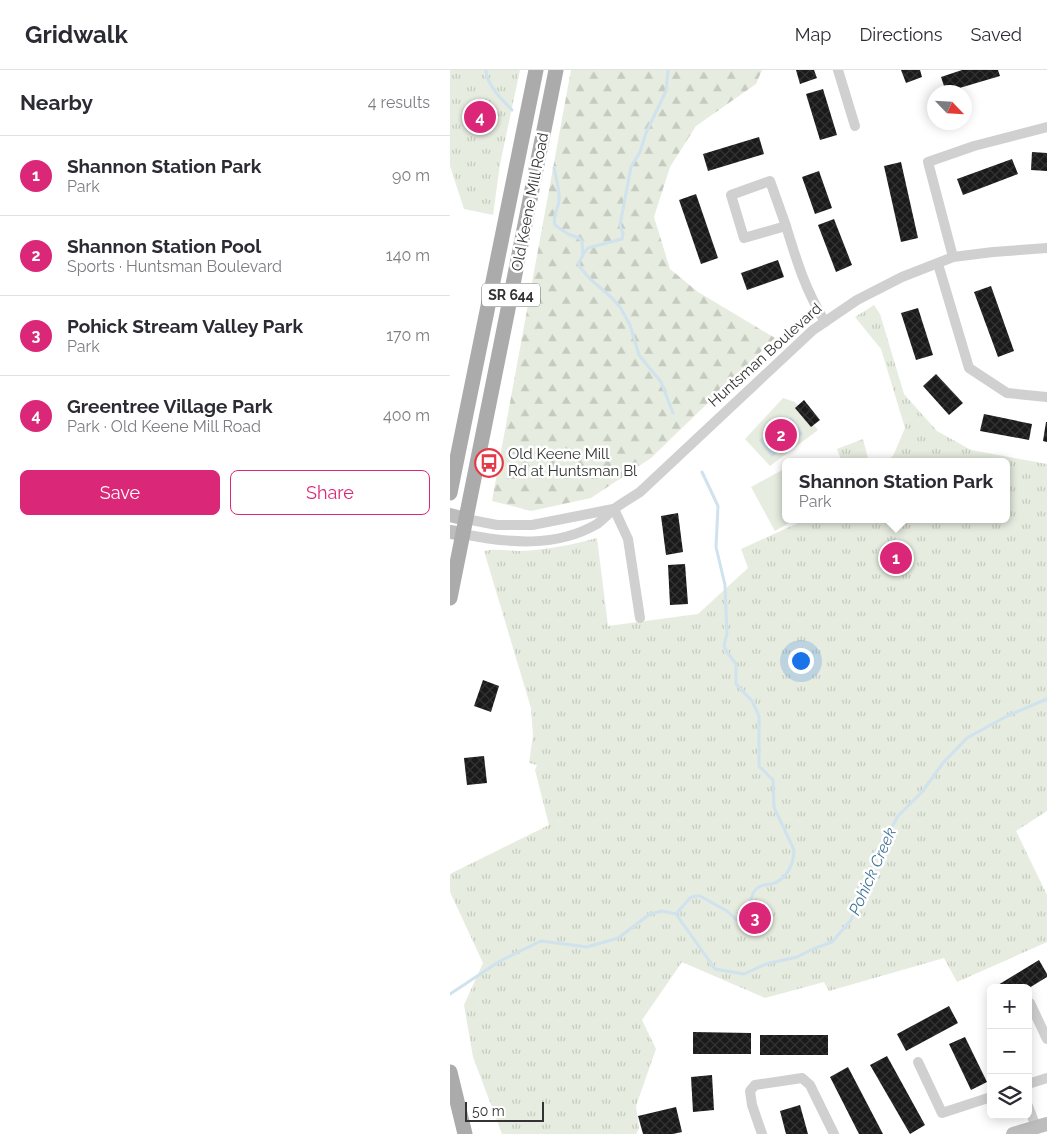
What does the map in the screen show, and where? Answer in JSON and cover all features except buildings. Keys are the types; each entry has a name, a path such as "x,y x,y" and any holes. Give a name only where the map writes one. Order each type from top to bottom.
{"main road":[{"name":"Old Keene Mill Road","path":"450,493 536,70"},
{"name":"Old Keene Mill Road","path":"450,598 456,533 466,519 556,70"},
{"path":"450,1072 465,1134"}],"street":[{"path":"838,70 855,126"},
{"path":"953,257 928,162 974,146 1047,127"},
{"path":"786,226 744,238 731,195 770,181 786,226 805,285 825,322"},
{"name":"Huntsman Boulevard","path":"456,533 516,542 555,539 581,532 599,523 614,509 640,492 813,330 857,300 878,288 953,257 1047,248"},
{"path":"938,264 968,368 1007,393 1047,397"},
{"name":"Huntsman Boulevard","path":"450,516 497,525 532,525 614,509"},
{"path":"614,509 628,539 640,618"},
{"path":"1032,1006 1047,1039"},
{"path":"918,1062 942,1112 987,1099"},
{"path":"762,1134 752,1104 750,1091 755,1085 802,1078 810,1084 834,1134"},
{"path":"1032,1083 1047,1078"},
{"path":"1013,1134 1042,1126 1032,1112"}],"green space":[{"path":"450,70 520,70 500,164 493,215 464,209 450,166"},
{"path":"571,70 762,70 756,84 696,126 670,167 654,217 670,269 698,292 775,338 651,458 591,498 531,511 492,501"},
{"path":"874,305 880,314 904,394 937,431 971,450 1047,464 1047,811 1016,831 1047,895 1047,942 957,982 944,958 829,991 824,982 765,998 682,962 642,1020 656,1049 636,1106 639,1128 636,1134 502,1134 473,1057 464,1005 483,963 450,892 450,874 549,825 535,770 537,765 529,763 533,735 531,708 484,551 539,550 597,538 608,626 698,614 748,568 741,549 798,523 1010,523 1010,458 890,458 893,456 905,428 881,349 855,317"},
{"path":"783,398 795,402 818,430 770,466 745,439"},
{"path":"863,439 868,458 840,458 837,449"},
{"path":"782,470 782,523 789,523 775,531 751,487"}],"water":[{"path":"791,417 803,434 772,457 759,440"}],"waterway":[{"path":"486,70 489,81 499,97 512,110"},
{"path":"584,253 588,248 622,239 623,234 620,225 631,167 640,152 646,133 666,91 668,70"},
{"path":"554,168 559,197 554,219 555,225 582,241 583,255 579,266 620,307 630,325 639,355 661,382 673,413"},
{"path":"676,914 690,898 700,896 727,911 741,924 746,923 753,892 760,886 771,884 785,876 793,861 794,850 774,807 773,780 759,766 759,716 752,701 736,684 736,664 724,646 727,633 725,585 716,547 718,506 702,472"},
{"name":"Pohick Creek","path":"450,994 500,961 541,941 587,947 618,938 650,914 662,911 676,914 715,969 744,974 766,964 797,957 832,942 851,920 865,889 875,857 898,816 922,792 943,763 967,738 1007,716 1047,699"}],"place":[{"name":"Greentree Village Park","path":"480,117"},
{"name":"Shannon Station Pool","path":"781,435"},
{"name":"Old Keene Mill Rd at Huntsman Bl","path":"489,463"},
{"name":"Shannon Station Park","path":"896,558"},
{"name":"Pohick Stream Valley Park","path":"755,918"}]}
